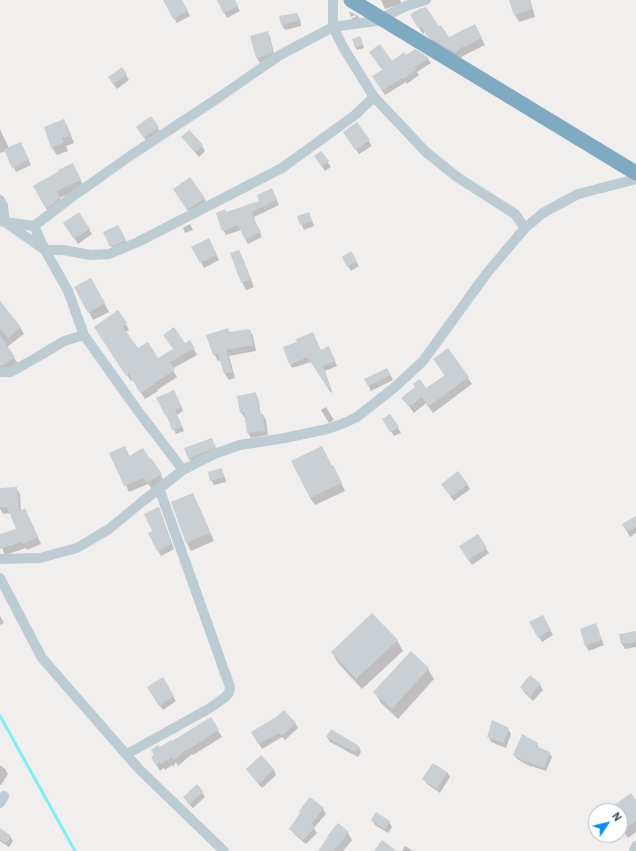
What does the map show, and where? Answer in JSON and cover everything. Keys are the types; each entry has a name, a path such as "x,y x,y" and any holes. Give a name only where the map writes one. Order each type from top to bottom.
{"highway":[{"path":"351,0 636,173"}],"street":[{"path":"333,0 334,27 343,47 374,97 426,152 457,177 515,214 525,228"},
{"path":"2,222 34,226 130,156 280,55 334,27 376,21 406,6 426,0"},
{"path":"2,222 45,250 63,250 91,255 109,254 138,242 282,168 355,115 374,97"},
{"path":"0,559 40,558 77,548 109,529 183,470 214,454 240,445 327,430 357,417 395,387 423,361 487,273 525,228 543,213 578,194 636,178"},
{"path":"0,200 3,206 2,222"},
{"path":"34,226 45,250 68,291 84,335 138,411 183,470"},
{"path":"0,372 11,372 41,356 64,341 84,335"},
{"path":"127,754 210,708 229,693 230,687 159,488"},
{"path":"0,578 42,658 139,769 224,851"},
{"path":"634,851 636,846"}],"building":[{"path":"163,0 182,0 188,11 173,19"},
{"path":"217,0 235,0 238,6 223,13"},
{"path":"509,0 529,0 532,9 514,15"},
{"path":"426,7 439,26 441,25 449,37 475,24 482,38 461,48 455,53 427,36 421,26 418,28 410,15 419,9"},
{"path":"297,13 299,21 281,25 279,16"},
{"path":"268,31 273,52 256,58 250,36"},
{"path":"360,36 363,45 355,48 352,39"},
{"path":"380,44 392,61 404,52 406,55 415,49 429,58 415,67 417,69 404,79 402,78 382,91 372,76 382,70 369,52"},
{"path":"122,67 127,74 113,84 108,77"},
{"path":"151,116 159,127 144,138 136,127"},
{"path":"64,119 70,136 62,138 64,143 51,148 44,127"},
{"path":"357,122 370,140 355,150 343,132"},
{"path":"189,130 203,145 196,152 181,137"},
{"path":"21,142 29,160 12,168 4,149"},
{"path":"321,151 329,161 322,167 314,156"},
{"path":"73,163 81,180 57,191 60,198 46,209 33,186 59,171 58,170"},
{"path":"190,177 205,198 187,210 173,189"},
{"path":"272,188 277,200 252,212 261,232 245,240 238,225 222,231 216,213 225,209 226,212 259,201 257,195"},
{"path":"79,212 90,229 74,239 63,223"},
{"path":"309,212 312,221 300,225 297,216"},
{"path":"118,225 126,240 110,247 103,232"},
{"path":"209,238 217,255 200,263 191,247"},
{"path":"239,250 251,279 241,283 230,253"},
{"path":"351,251 357,261 347,267 342,257"},
{"path":"91,278 105,303 88,313 74,287"},
{"path":"0,301 21,327 8,338 0,328"},
{"path":"118,310 127,323 122,326 138,348 148,342 158,358 173,349 163,335 174,327 185,343 190,340 195,348 170,362 175,370 140,393 129,374 126,376 94,327"},
{"path":"228,328 229,332 250,329 253,345 226,350 232,372 224,374 218,353 213,355 206,335"},
{"path":"313,332 321,350 329,346 335,361 323,366 330,387 328,388 307,357 289,364 283,347 297,342 296,339"},
{"path":"0,335 15,357 2,366 0,366"},
{"path":"448,348 469,377 428,407 422,397 409,407 401,398 415,387 413,384 420,379 426,388 445,375 433,359"},
{"path":"387,368 391,375 368,386 364,379"},
{"path":"174,390 182,407 175,410 182,427 172,430 166,414 165,415 156,398"},
{"path":"256,392 260,414 263,414 265,431 247,433 244,412 240,413 237,396"},
{"path":"390,414 399,427 390,432 382,419"},
{"path":"212,438 216,447 188,459 184,448"},
{"path":"125,446 129,456 143,448 162,474 147,483 144,478 124,486 109,453"},
{"path":"322,446 342,483 310,498 291,461"},
{"path":"222,468 224,477 210,481 208,472"},
{"path":"458,471 468,484 451,497 441,484"},
{"path":"17,487 19,511 25,508 38,537 23,544 22,542 0,549 0,534 16,529 7,507 0,507 0,488"},
{"path":"193,493 210,533 186,543 171,502"},
{"path":"158,507 172,544 157,551 148,533 152,531 144,514"},
{"path":"636,516 636,527 627,532 622,524"},
{"path":"478,534 487,548 468,560 459,546"},
{"path":"372,613 398,640 356,679 331,652"},
{"path":"543,615 551,630 538,638 529,622"},
{"path":"596,623 602,640 585,646 580,629"},
{"path":"636,631 636,642 621,644 619,634"},
{"path":"411,651 429,668 392,709 373,692"},
{"path":"530,675 541,684 530,696 520,687"},
{"path":"163,677 174,696 159,706 147,687"},
{"path":"284,710 296,723 282,736 279,733 258,744 251,732 276,717"},
{"path":"211,717 219,730 189,749 188,748 174,760 171,757 168,761 167,760 161,764 160,762 156,765 151,757 154,755 151,750 158,745 160,747 171,740 172,741"},
{"path":"492,720 509,728 503,743 487,737"},
{"path":"331,729 359,746 355,752 326,737"},
{"path":"522,734 538,743 536,746 550,752 544,768 529,762 528,763 513,755"},
{"path":"261,755 274,769 259,784 246,769"},
{"path":"433,763 447,772 437,789 422,779"},
{"path":"197,784 203,791 190,804 183,797"},
{"path":"631,793 636,800 636,821 628,827 628,803 617,803"},
{"path":"310,797 324,808 311,824 315,827 303,840 289,829 300,813 299,811"},
{"path":"376,812 390,821 385,829 371,820"},
{"path":"338,823 349,832 334,851 318,851 328,837 327,836"},
{"path":"0,828 11,836 6,843 0,839"},
{"path":"382,840 397,851 374,851"}],"waterway":[{"path":"0,716 75,851"}]}
